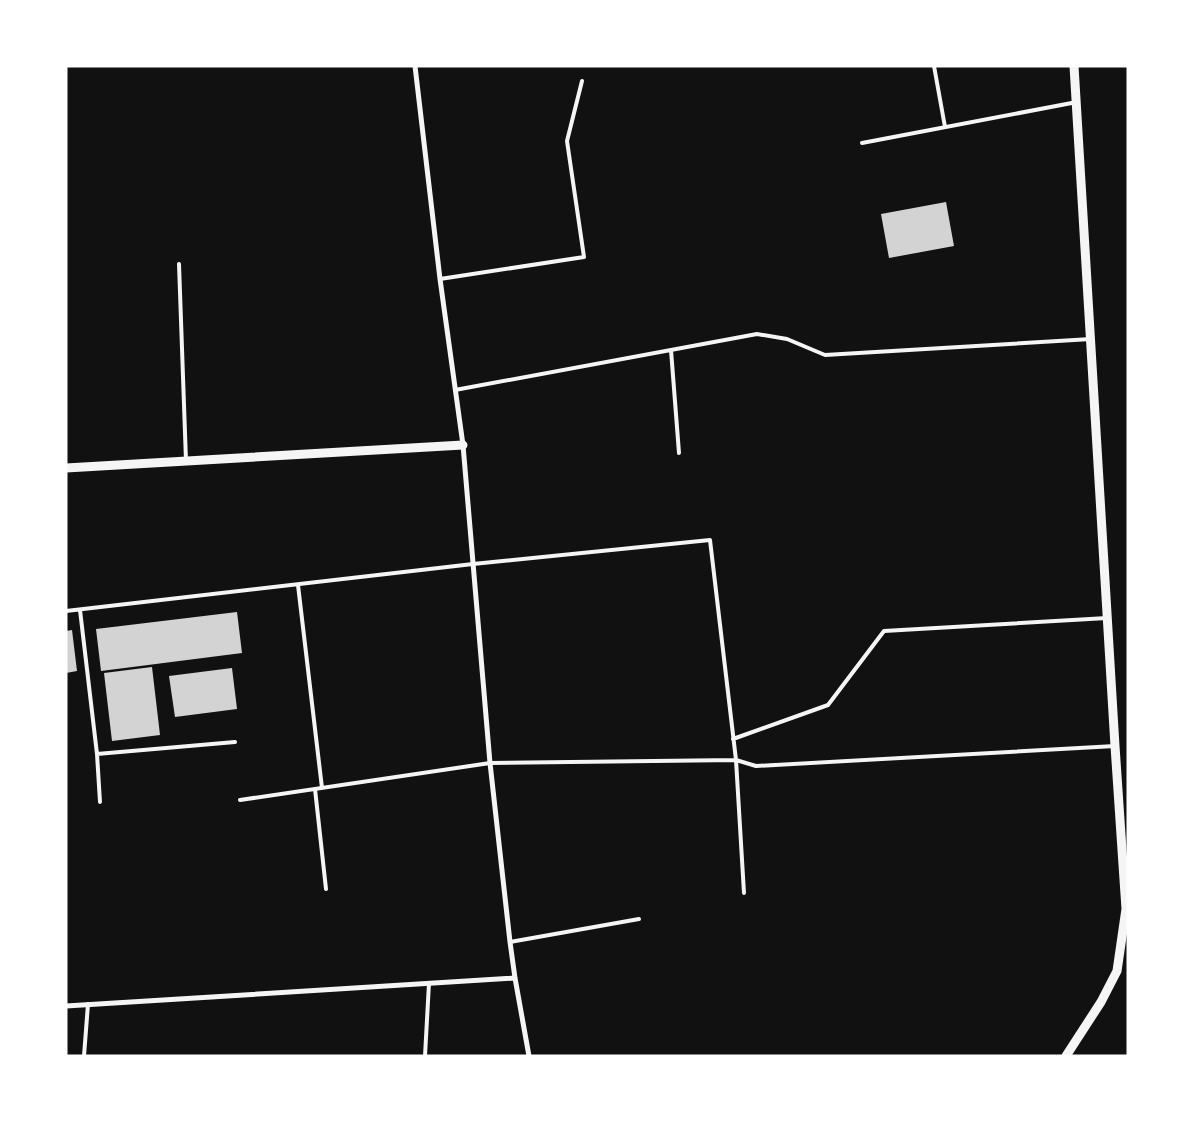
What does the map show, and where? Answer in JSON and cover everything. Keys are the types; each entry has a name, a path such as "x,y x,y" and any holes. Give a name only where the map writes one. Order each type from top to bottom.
{"street":[{"path":"415,66 454,390 463,445 490,763 510,942 528,1056"},
{"path":"1066,1056 1101,1002 1117,971 1127,909 1115,746 1074,66"},
{"path":"66,468 463,445"},
{"path":"66,1006 515,978"}],"lane":[{"path":"934,66 944,127"},
{"path":"440,279 584,257 567,141 582,81"},
{"path":"862,143 1077,102"},
{"path":"179,264 186,462"},
{"path":"454,390 757,334 787,339 825,355 1091,339"},
{"path":"670,350 679,453"},
{"path":"66,611 473,564 710,540 736,760 744,893"},
{"path":"298,585 322,788"},
{"path":"80,610 97,754 100,802"},
{"path":"733,739 828,706 884,631 1107,618"},
{"path":"97,754 234,742"},
{"path":"240,800 490,763 736,760 756,766 1115,746"},
{"path":"315,788 326,889"},
{"path":"510,942 639,919"},
{"path":"425,1056 429,983"},
{"path":"84,1056 88,1004"}],"building":[{"path":"946,202 954,246 889,258 881,214"},
{"path":"237,612 242,653 101,671 96,629"},
{"path":"72,630 77,671 66,673 66,631"},
{"path":"152,667 160,735 112,741 104,673"},
{"path":"232,668 237,709 175,717 169,676"}]}
